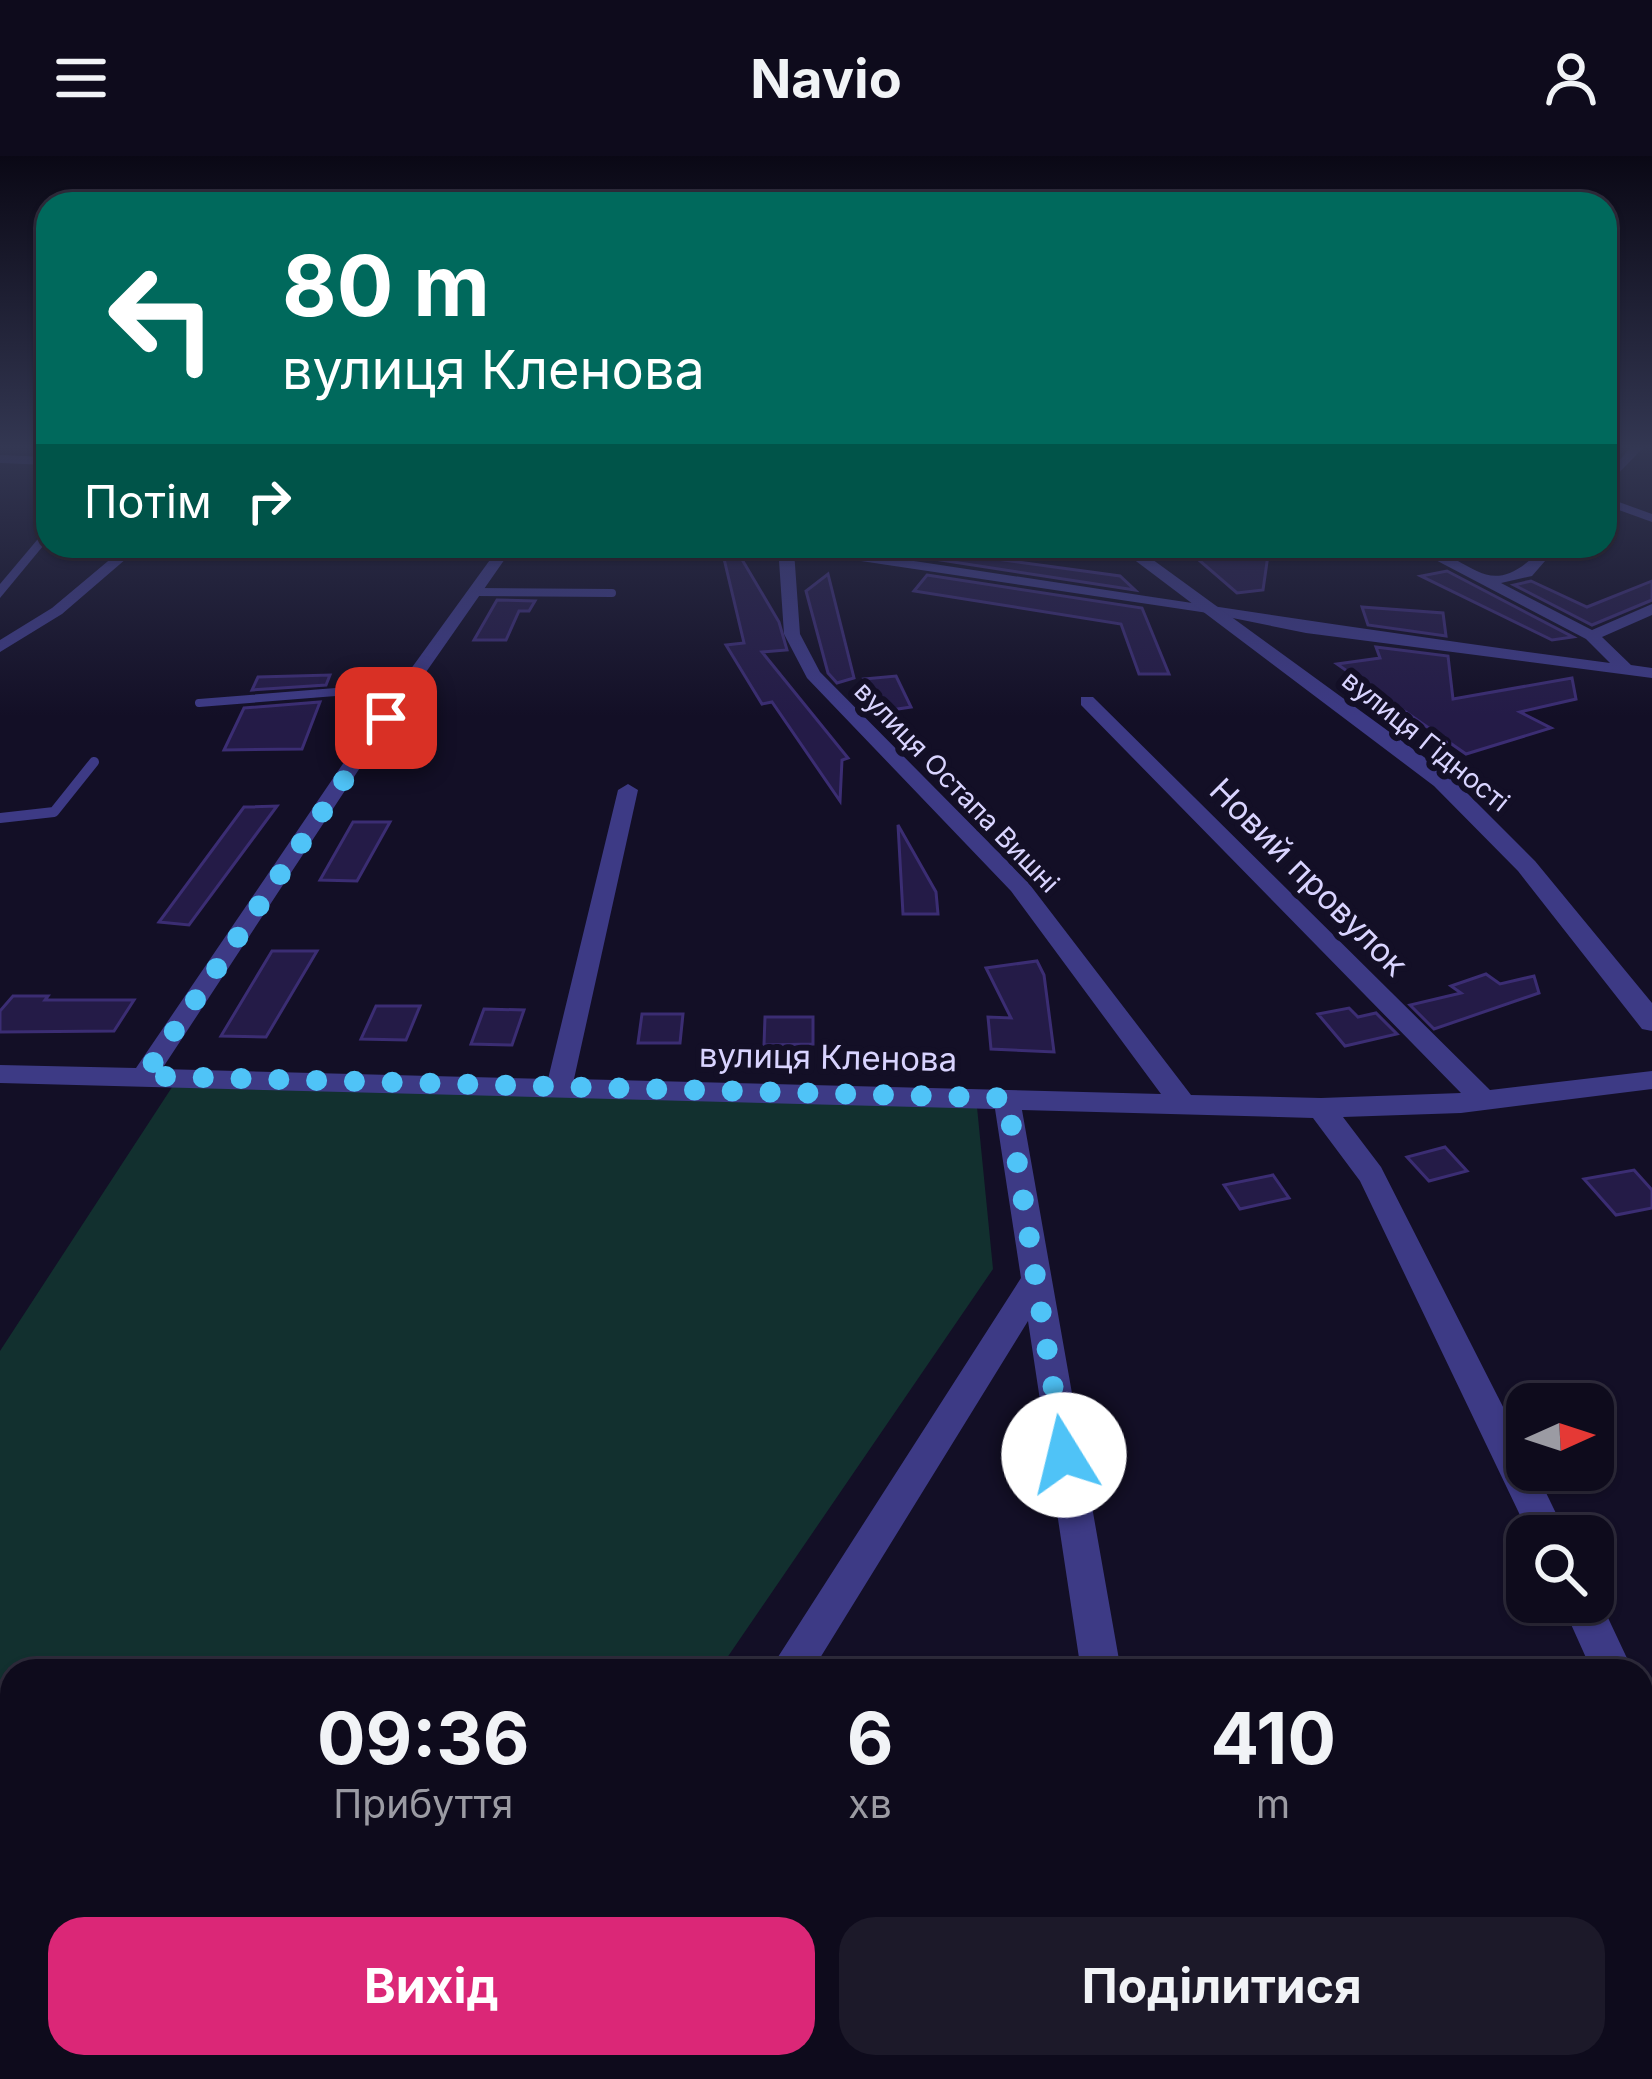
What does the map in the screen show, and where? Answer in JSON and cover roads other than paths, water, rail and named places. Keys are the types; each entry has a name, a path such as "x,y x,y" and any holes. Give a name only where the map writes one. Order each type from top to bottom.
{"street":[{"path":"0,594 36,547"},
{"path":"0,647 57,611 120,558"},
{"path":"144,1076 499,558"},
{"name":"вулиця Остапа Вишні","path":"787,558 792,634 813,674 1019,886 1182,1103"},
{"path":"868,558 1208,608 1306,628 1652,673"},
{"name":"вулиця Гідності","path":"1140,558 1442,781 1484,818 1525,861 1652,1022"},
{"path":"1440,558 1592,635 1625,668"},
{"path":"1488,582 1527,573 1540,558"},
{"path":"1592,635 1652,609"},
{"name":"Новий провулок","path":"1087,701 1484,1100"},
{"path":"559,1087 594,954 606,874 628,790"},
{"name":"вулиця Кленова","path":"0,1074 1321,1108 1484,1100 1652,1080"},
{"path":"1007,1098 1098,1659"},
{"path":"1321,1108 1371,1175 1539,1515"},
{"path":"797,1659 1035,1282"},
{"path":"1590,1623 1607,1659"}],"lane":[{"path":"476,592 613,593"},
{"path":"199,703 411,686"},
{"path":"0,818 54,812 94,762"}]}
